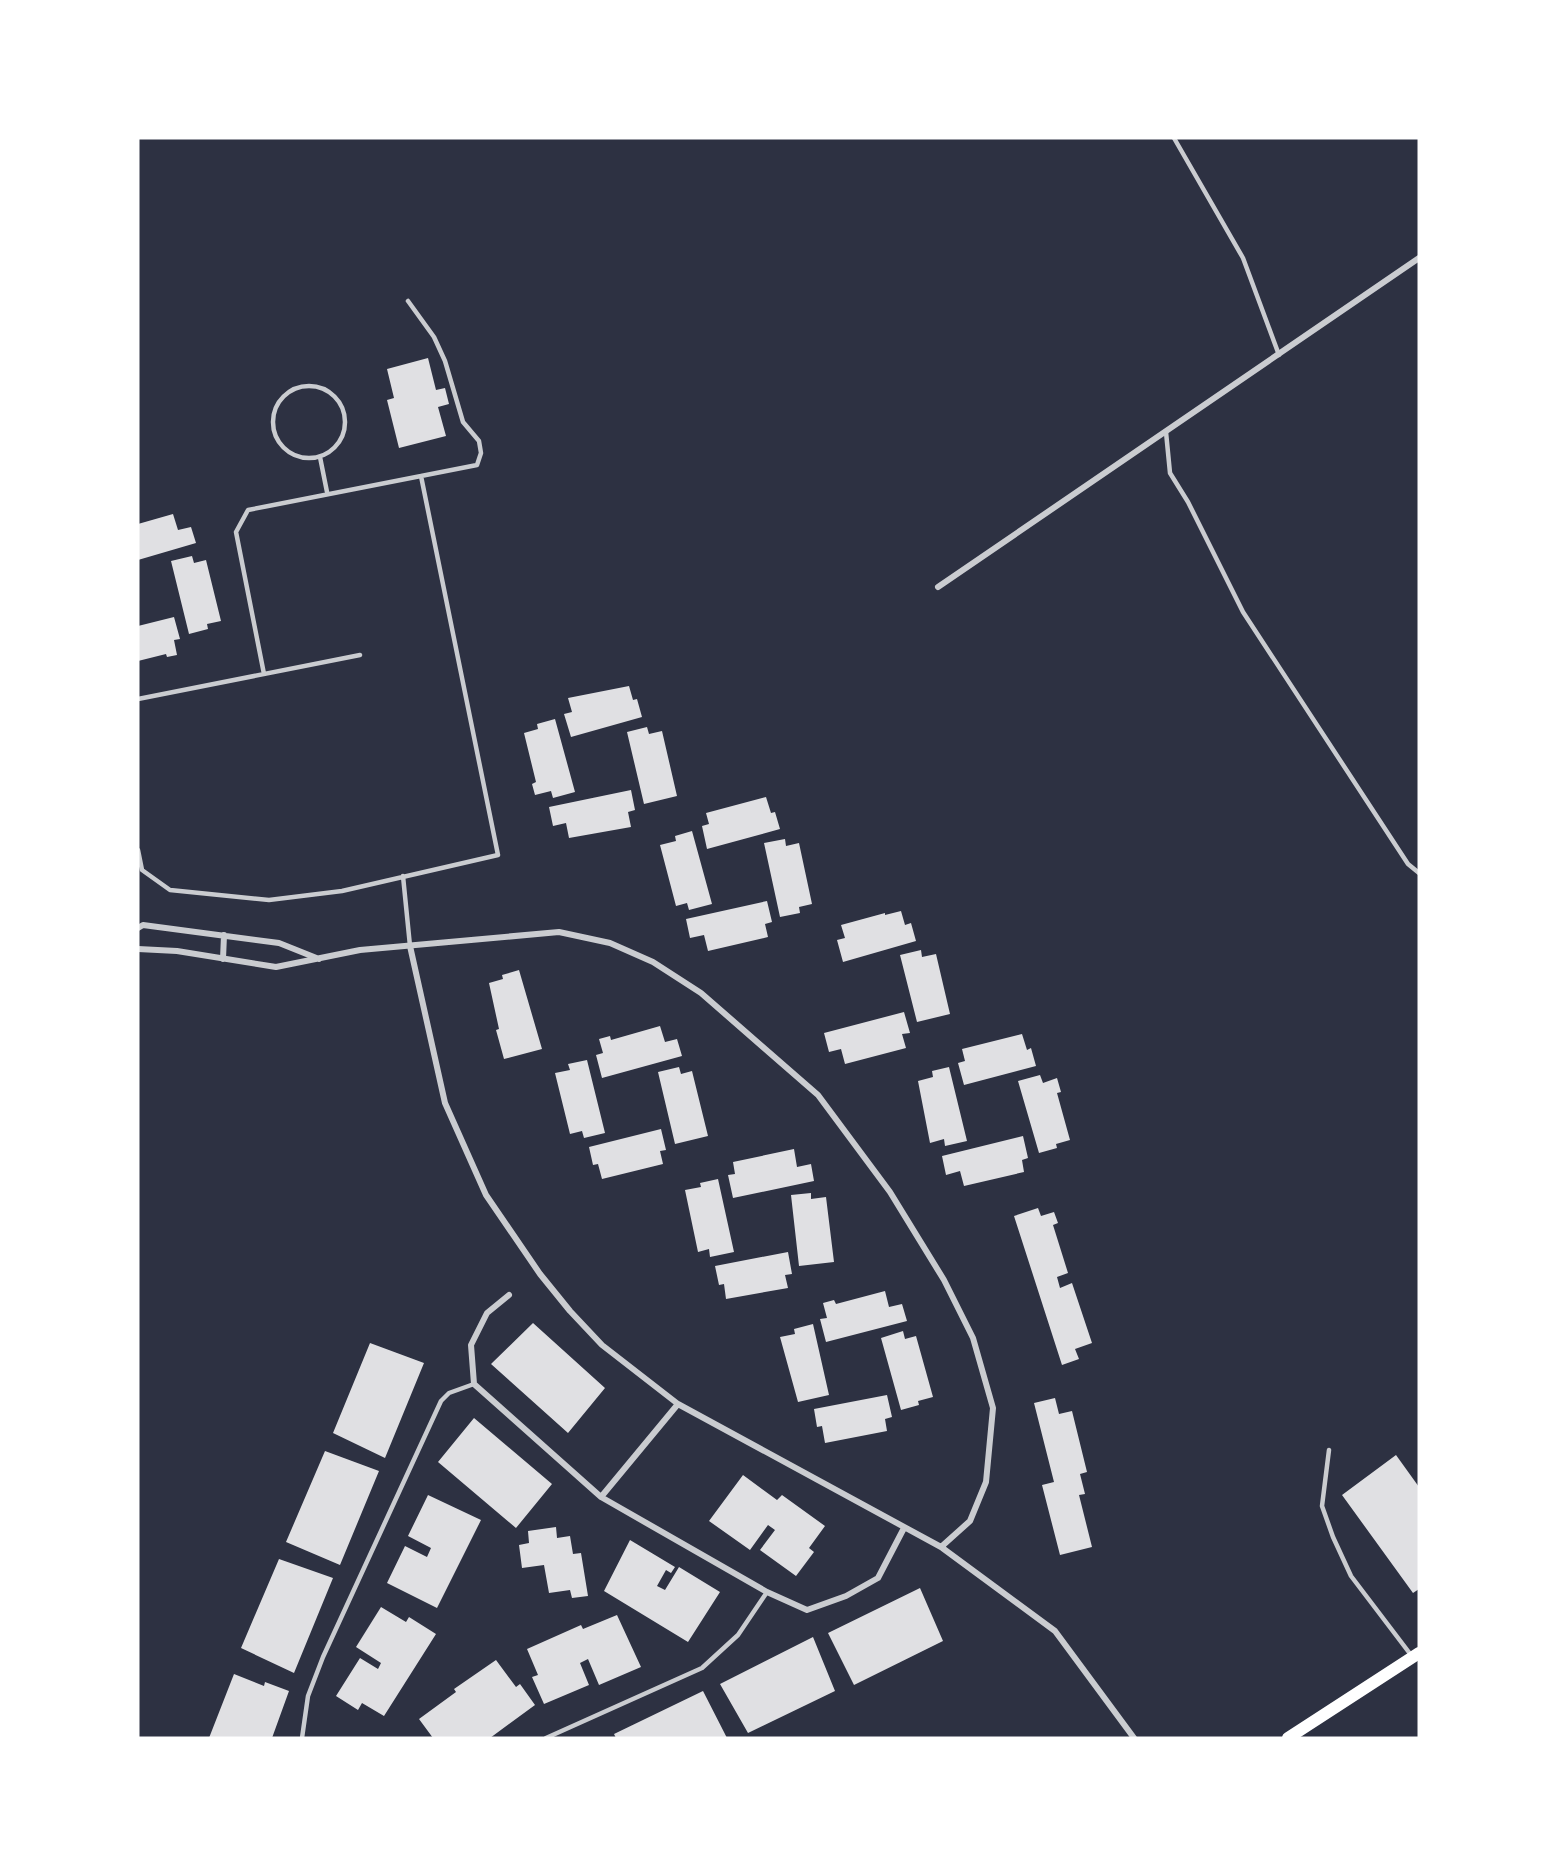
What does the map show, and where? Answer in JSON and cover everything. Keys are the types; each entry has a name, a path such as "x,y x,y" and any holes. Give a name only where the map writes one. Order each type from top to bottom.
{"main road":[{"path":"1288,1738 1416,1655"}],"street":[{"path":"938,587 1419,258"},
{"path":"138,928 143,925 279,943 321,960"},
{"path":"138,949 177,951 276,967 321,960 360,950 559,932 610,943 653,962 701,993 818,1095 890,1192 944,1280 973,1338 993,1408 986,1482 970,1521 941,1547"},
{"path":"223,959 224,935"},
{"path":"410,946 445,1103 486,1195 540,1274 570,1311 602,1345 678,1404 941,1547 1055,1631 1134,1738"},
{"path":"508,1295 487,1313 471,1345 474,1384 601,1497 767,1592 807,1610 846,1596 878,1578 904,1528"},
{"path":"601,1497 678,1404"}],"lane":[{"path":"1174,138 1243,258 1279,355"},
{"path":"264,674 236,532 248,510 327,492 477,465 480,447 461,417 445,361 434,337 408,301"},
{"path":"318,387 327,391 336,397 345,416 342,436 337,445 320,457 310,458 290,453 277,438 273,418 276,408 281,399 297,388 318,387"},
{"path":"1166,432 1170,473 1188,502 1243,612 1408,864 1419,873"},
{"path":"320,457 327,492"},
{"path":"138,850 142,870 170,890 269,900 342,891 498,855 421,476"},
{"path":"138,699 360,655"},
{"path":"403,876 410,946"},
{"path":"302,1738 308,1696 323,1658 441,1401 449,1394 474,1384"},
{"path":"1329,1450 1322,1506 1333,1537 1351,1576 1416,1655"},
{"path":"546,1738 702,1668 738,1635 767,1592"}],"building":[{"path":"428,358 436,390 445,388 449,404 438,407 446,436 399,448 387,400 394,398 387,369"},
{"path":"173,514 178,530 191,527 196,543 138,560 138,524"},
{"path":"192,556 194,563 206,560 221,621 207,624 208,629 189,634 171,561"},
{"path":"174,617 180,639 174,640 177,655 167,657 166,654 138,661 138,626"},
{"path":"629,686 633,700 637,699 642,717 571,737 564,714 572,712 568,698"},
{"path":"555,719 575,792 553,798 551,791 535,795 532,784 536,782 524,733 538,729 537,724"},
{"path":"647,727 649,734 662,731 677,796 644,804 627,732"},
{"path":"631,790 635,810 628,812 631,827 569,838 566,823 553,826 549,807"},
{"path":"766,797 771,813 775,812 780,829 707,849 702,826 709,824 706,813"},
{"path":"692,831 712,904 689,910 687,903 676,906 660,845 676,841 675,836"},
{"path":"785,839 786,846 799,843 812,904 799,907 800,913 780,917 764,843"},
{"path":"767,901 772,922 765,924 768,937 708,951 704,935 690,938 686,919"},
{"path":"901,911 905,925 911,923 916,941 843,962 837,940 845,938 841,925"},
{"path":"921,950 922,957 936,954 950,1014 917,1022 900,955"},
{"path":"519,970 542,1049 504,1059 496,1030 499,1029 489,983 503,979 502,975"},
{"path":"904,1012 910,1033 902,1034 906,1048 845,1064 841,1049 829,1052 824,1033"},
{"path":"660,1026 665,1042 677,1039 682,1056 602,1078 596,1055 603,1053 599,1039 610,1036 611,1040"},
{"path":"1022,1034 1027,1050 1031,1048 1036,1066 964,1085 958,1063 965,1061 962,1049"},
{"path":"587,1060 605,1133 584,1138 582,1131 570,1134 555,1073 570,1070 568,1064"},
{"path":"679,1067 681,1074 692,1071 708,1136 675,1144 658,1072"},
{"path":"949,1067 967,1141 945,1146 944,1139 930,1143 918,1081 933,1077 932,1071"},
{"path":"1040,1075 1043,1083 1057,1078 1061,1092 1057,1093 1070,1140 1056,1144 1057,1148 1039,1153 1018,1081"},
{"path":"661,1129 666,1150 660,1151 663,1164 602,1179 598,1164 593,1165 589,1147"},
{"path":"1023,1136 1028,1158 1022,1160 1024,1172 964,1186 960,1171 946,1175 942,1156"},
{"path":"794,1149 797,1167 811,1164 814,1181 733,1198 728,1175 735,1174 733,1162"},
{"path":"718,1179 734,1252 710,1257 709,1249 698,1252 685,1190 701,1187 700,1183"},
{"path":"811,1193 811,1199 826,1197 834,1262 799,1266 791,1195"},
{"path":"1038,1208 1041,1216 1054,1212 1058,1223 1053,1225 1068,1273 1057,1277 1060,1288 1072,1283 1092,1343 1075,1349 1079,1359 1062,1365 1014,1216"},
{"path":"788,1252 792,1274 785,1275 788,1288 726,1299 724,1284 719,1285 715,1266"},
{"path":"885,1291 889,1307 902,1304 907,1321 826,1342 820,1319 827,1318 823,1303 834,1300 836,1304"},
{"path":"533,1323 605,1388 568,1433 491,1364"},
{"path":"813,1324 829,1395 798,1402 780,1337 795,1334 794,1329"},
{"path":"903,1331 905,1339 916,1336 933,1397 918,1401 919,1405 901,1410 881,1338"},
{"path":"370,1343 424,1363 385,1458 333,1433"},
{"path":"887,1395 892,1417 885,1419 887,1431 825,1443 822,1426 817,1427 814,1409"},
{"path":"1055,1398 1059,1414 1072,1411 1087,1472 1080,1474 1085,1494 1079,1495 1092,1547 1060,1555 1042,1485 1054,1482 1034,1403"},
{"path":"474,1418 552,1484 516,1528 438,1462"},
{"path":"325,1451 379,1471 340,1565 286,1542"},
{"path":"1396,1455 1419,1487 1419,1589 1413,1593 1342,1495"},
{"path":"743,1475 777,1500 782,1495 825,1526 809,1548 814,1552 796,1576 760,1550 775,1530 768,1525 750,1550 709,1521"},
{"path":"428,1495 481,1520 437,1608 387,1583 405,1546 427,1557 431,1548 408,1536"},
{"path":"556,1527 557,1538 570,1536 573,1554 581,1553 588,1596 572,1598 570,1590 549,1593 544,1565 522,1568 519,1545 529,1543 528,1531"},
{"path":"630,1540 675,1567 671,1573 666,1570 657,1586 665,1590 679,1567 720,1592 688,1642 604,1591"},
{"path":"279,1559 333,1578 294,1673 241,1648"},
{"path":"920,1588 943,1641 854,1685 828,1633"},
{"path":"381,1607 406,1622 409,1617 436,1634 384,1716 362,1703 358,1710 336,1696 360,1658 378,1669 381,1663 356,1647"},
{"path":"617,1615 641,1667 599,1685 588,1659 580,1663 589,1685 544,1704 532,1677 538,1675 527,1649 581,1625 583,1629"},
{"path":"813,1637 835,1691 748,1733 720,1684"},
{"path":"496,1660 516,1687 520,1684 535,1705 490,1738 433,1738 419,1719 456,1692 454,1689"},
{"path":"234,1674 264,1686 265,1682 289,1691 272,1738 209,1738"},
{"path":"703,1691 727,1738 616,1738 614,1734"}]}
